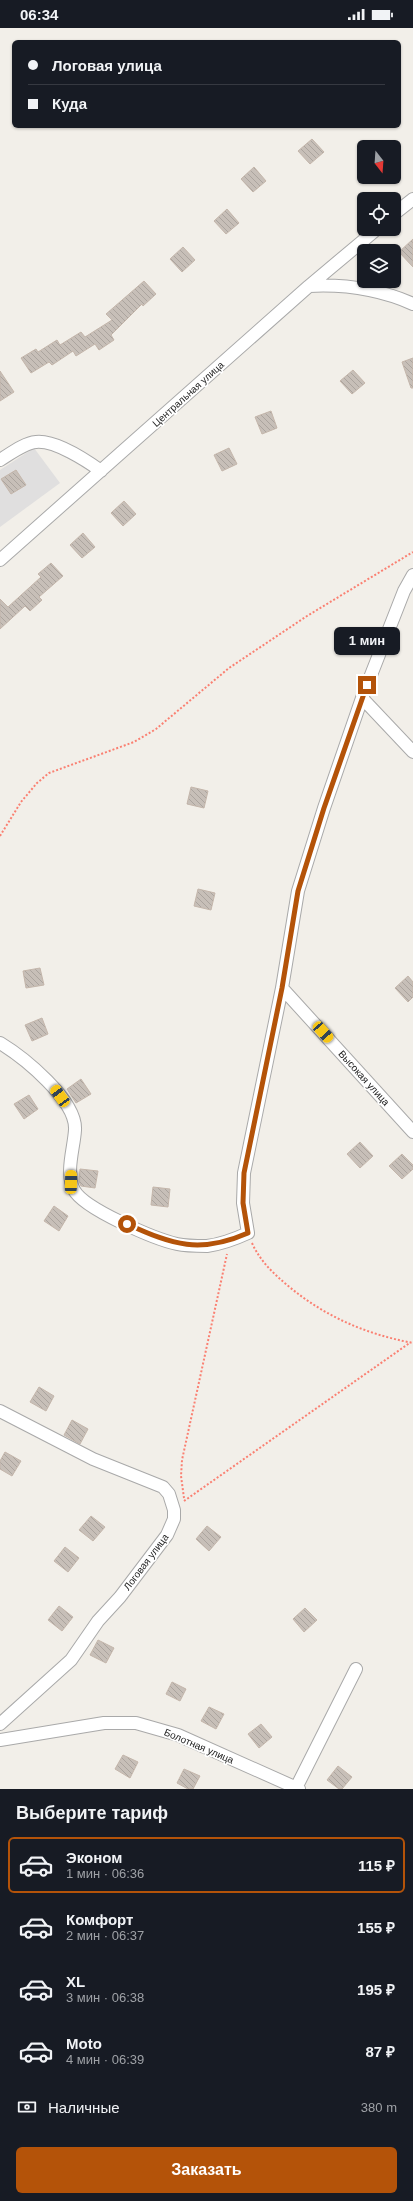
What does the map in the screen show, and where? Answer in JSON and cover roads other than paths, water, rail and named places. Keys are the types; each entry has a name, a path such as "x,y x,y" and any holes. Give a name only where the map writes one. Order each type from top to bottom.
{"street":[{"path":"401,208 413,198"},
{"name":"Центральная улица","path":"0,560 309,286 369,236"},
{"path":"309,286 331,285 361,288 392,294 413,304"},
{"path":"0,460 37,442 56,446 81,456 101,471"},
{"path":"0,1043 21,1057 55,1089 71,1114 75,1128 71,1182 77,1195 82,1201 104,1214 178,1245 207,1246 230,1241 248,1233 243,1203 244,1173 282,988 298,891 324,808 362,698 404,591 413,575"},
{"path":"362,698 413,752"},
{"name":"Высокая улица","path":"282,988 413,1132"},
{"name":"Логовая улица","path":"0,1412 93,1459 163,1487 169,1494 174,1510 174,1519 167,1535 120,1597 98,1621 76,1654 0,1724"},
{"path":"297,1788 356,1669"},
{"name":"Болотная улица","path":"0,1740 104,1723 136,1722 178,1735 297,1788"}]}
